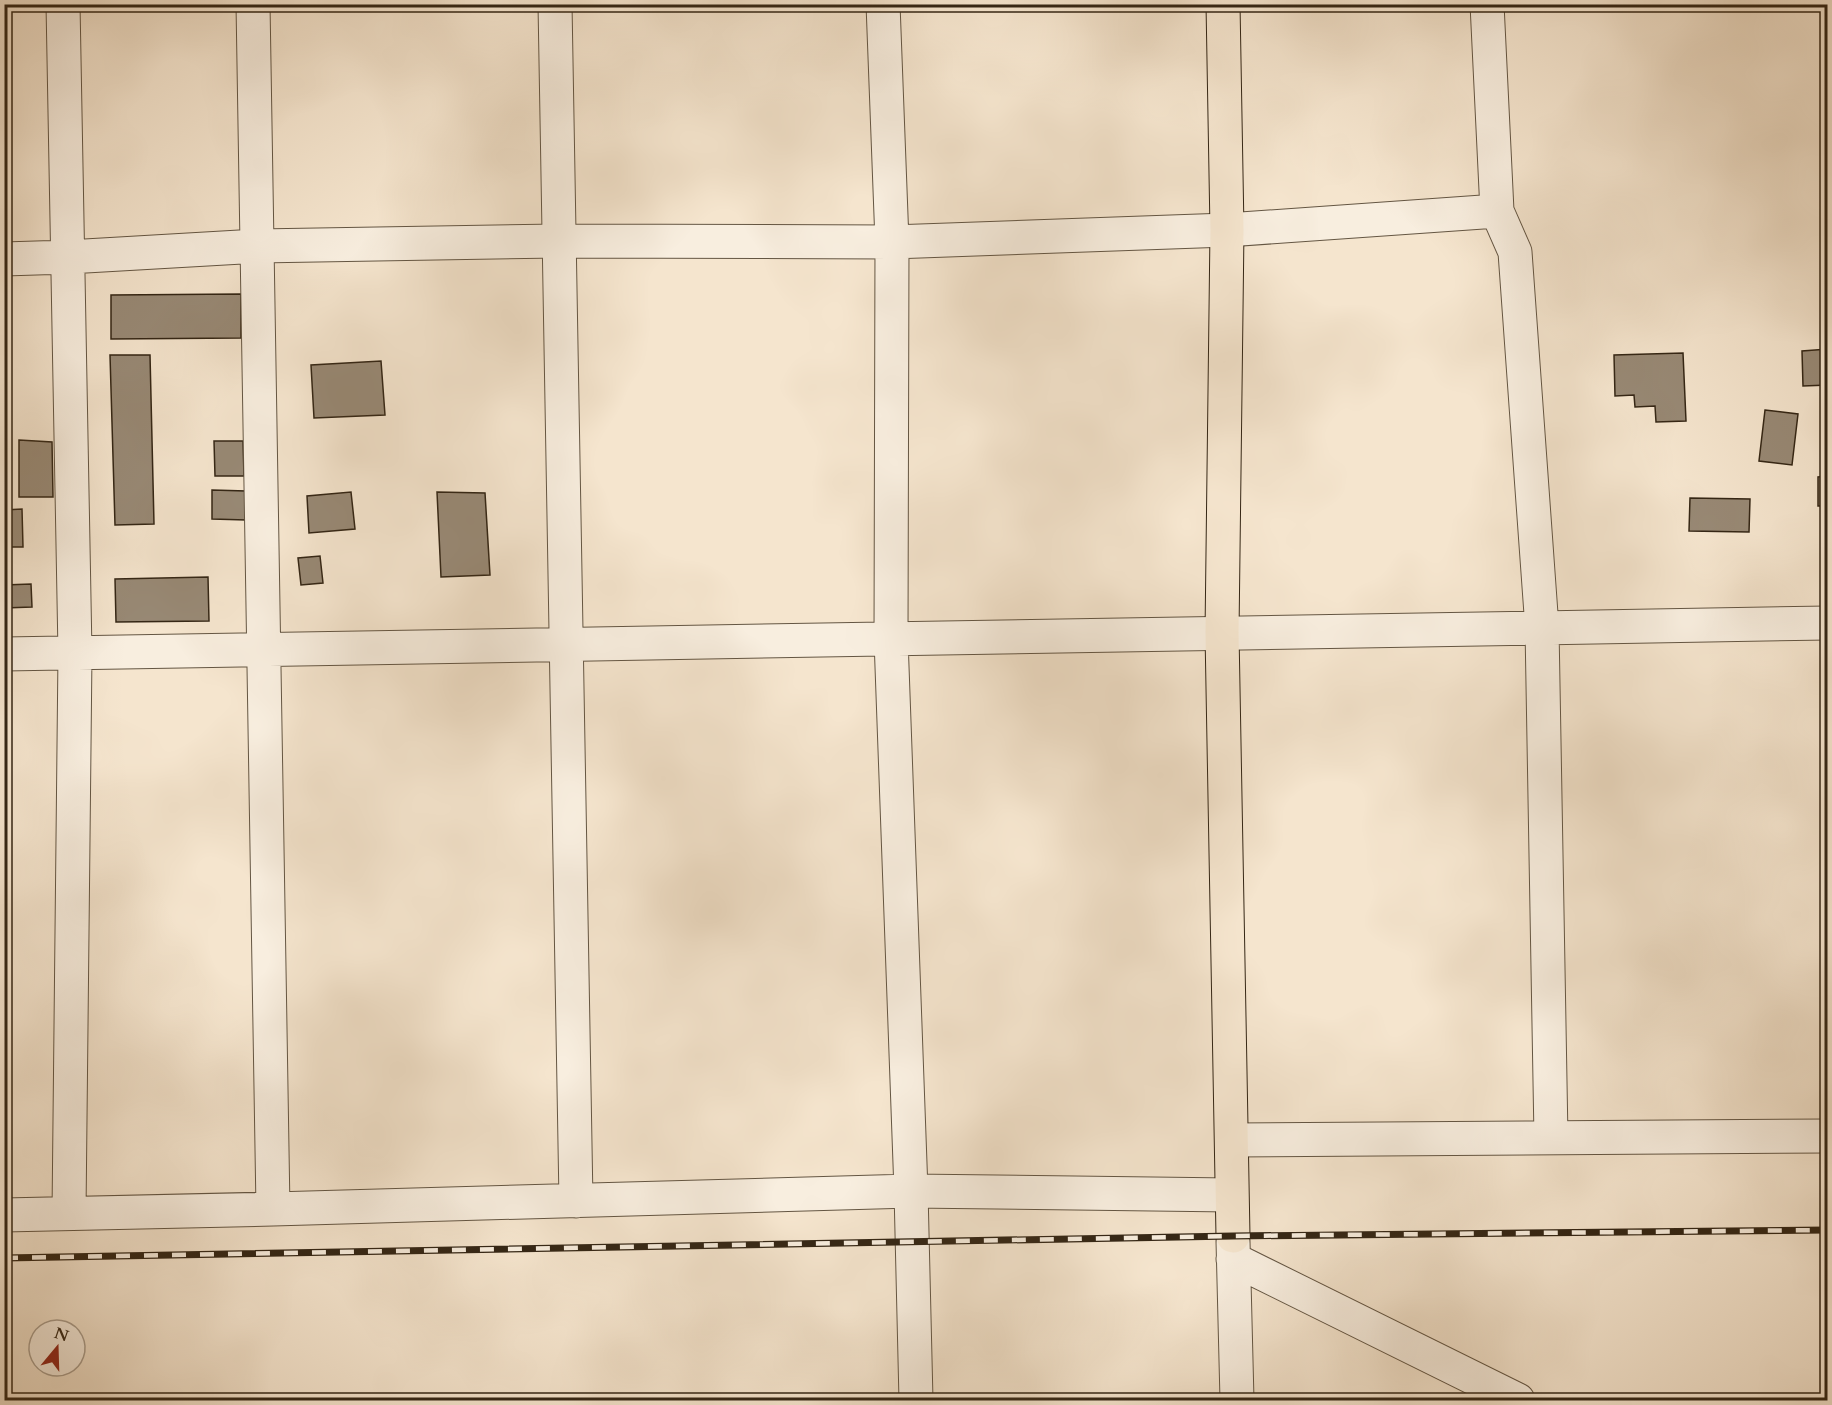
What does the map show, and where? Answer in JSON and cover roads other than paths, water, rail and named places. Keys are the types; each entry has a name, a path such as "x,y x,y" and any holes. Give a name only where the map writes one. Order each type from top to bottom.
{"main road":[{"path":"1224,4 1227,230 1222,633 1233,1248"}],"street":[{"path":"63,4 75,653 69,1214"},
{"path":"253,4 273,1209"},
{"path":"555,4 576,1201"},
{"path":"883,4 892,242 891,639 911,1191 916,1401"},
{"path":"1487,4 1497,211 1515,252 1542,628 1551,1138"},
{"path":"4,259 258,246 558,241 892,242 1227,230 1497,211"},
{"path":"4,654 1827,623"},
{"path":"1232,1140 1827,1136"},
{"path":"4,1215 911,1191 1231,1195"},
{"path":"1237,1401 1233,1248 1518,1401"}],"railway":[{"path":"4,1258 1233,1236 1828,1230"}]}
